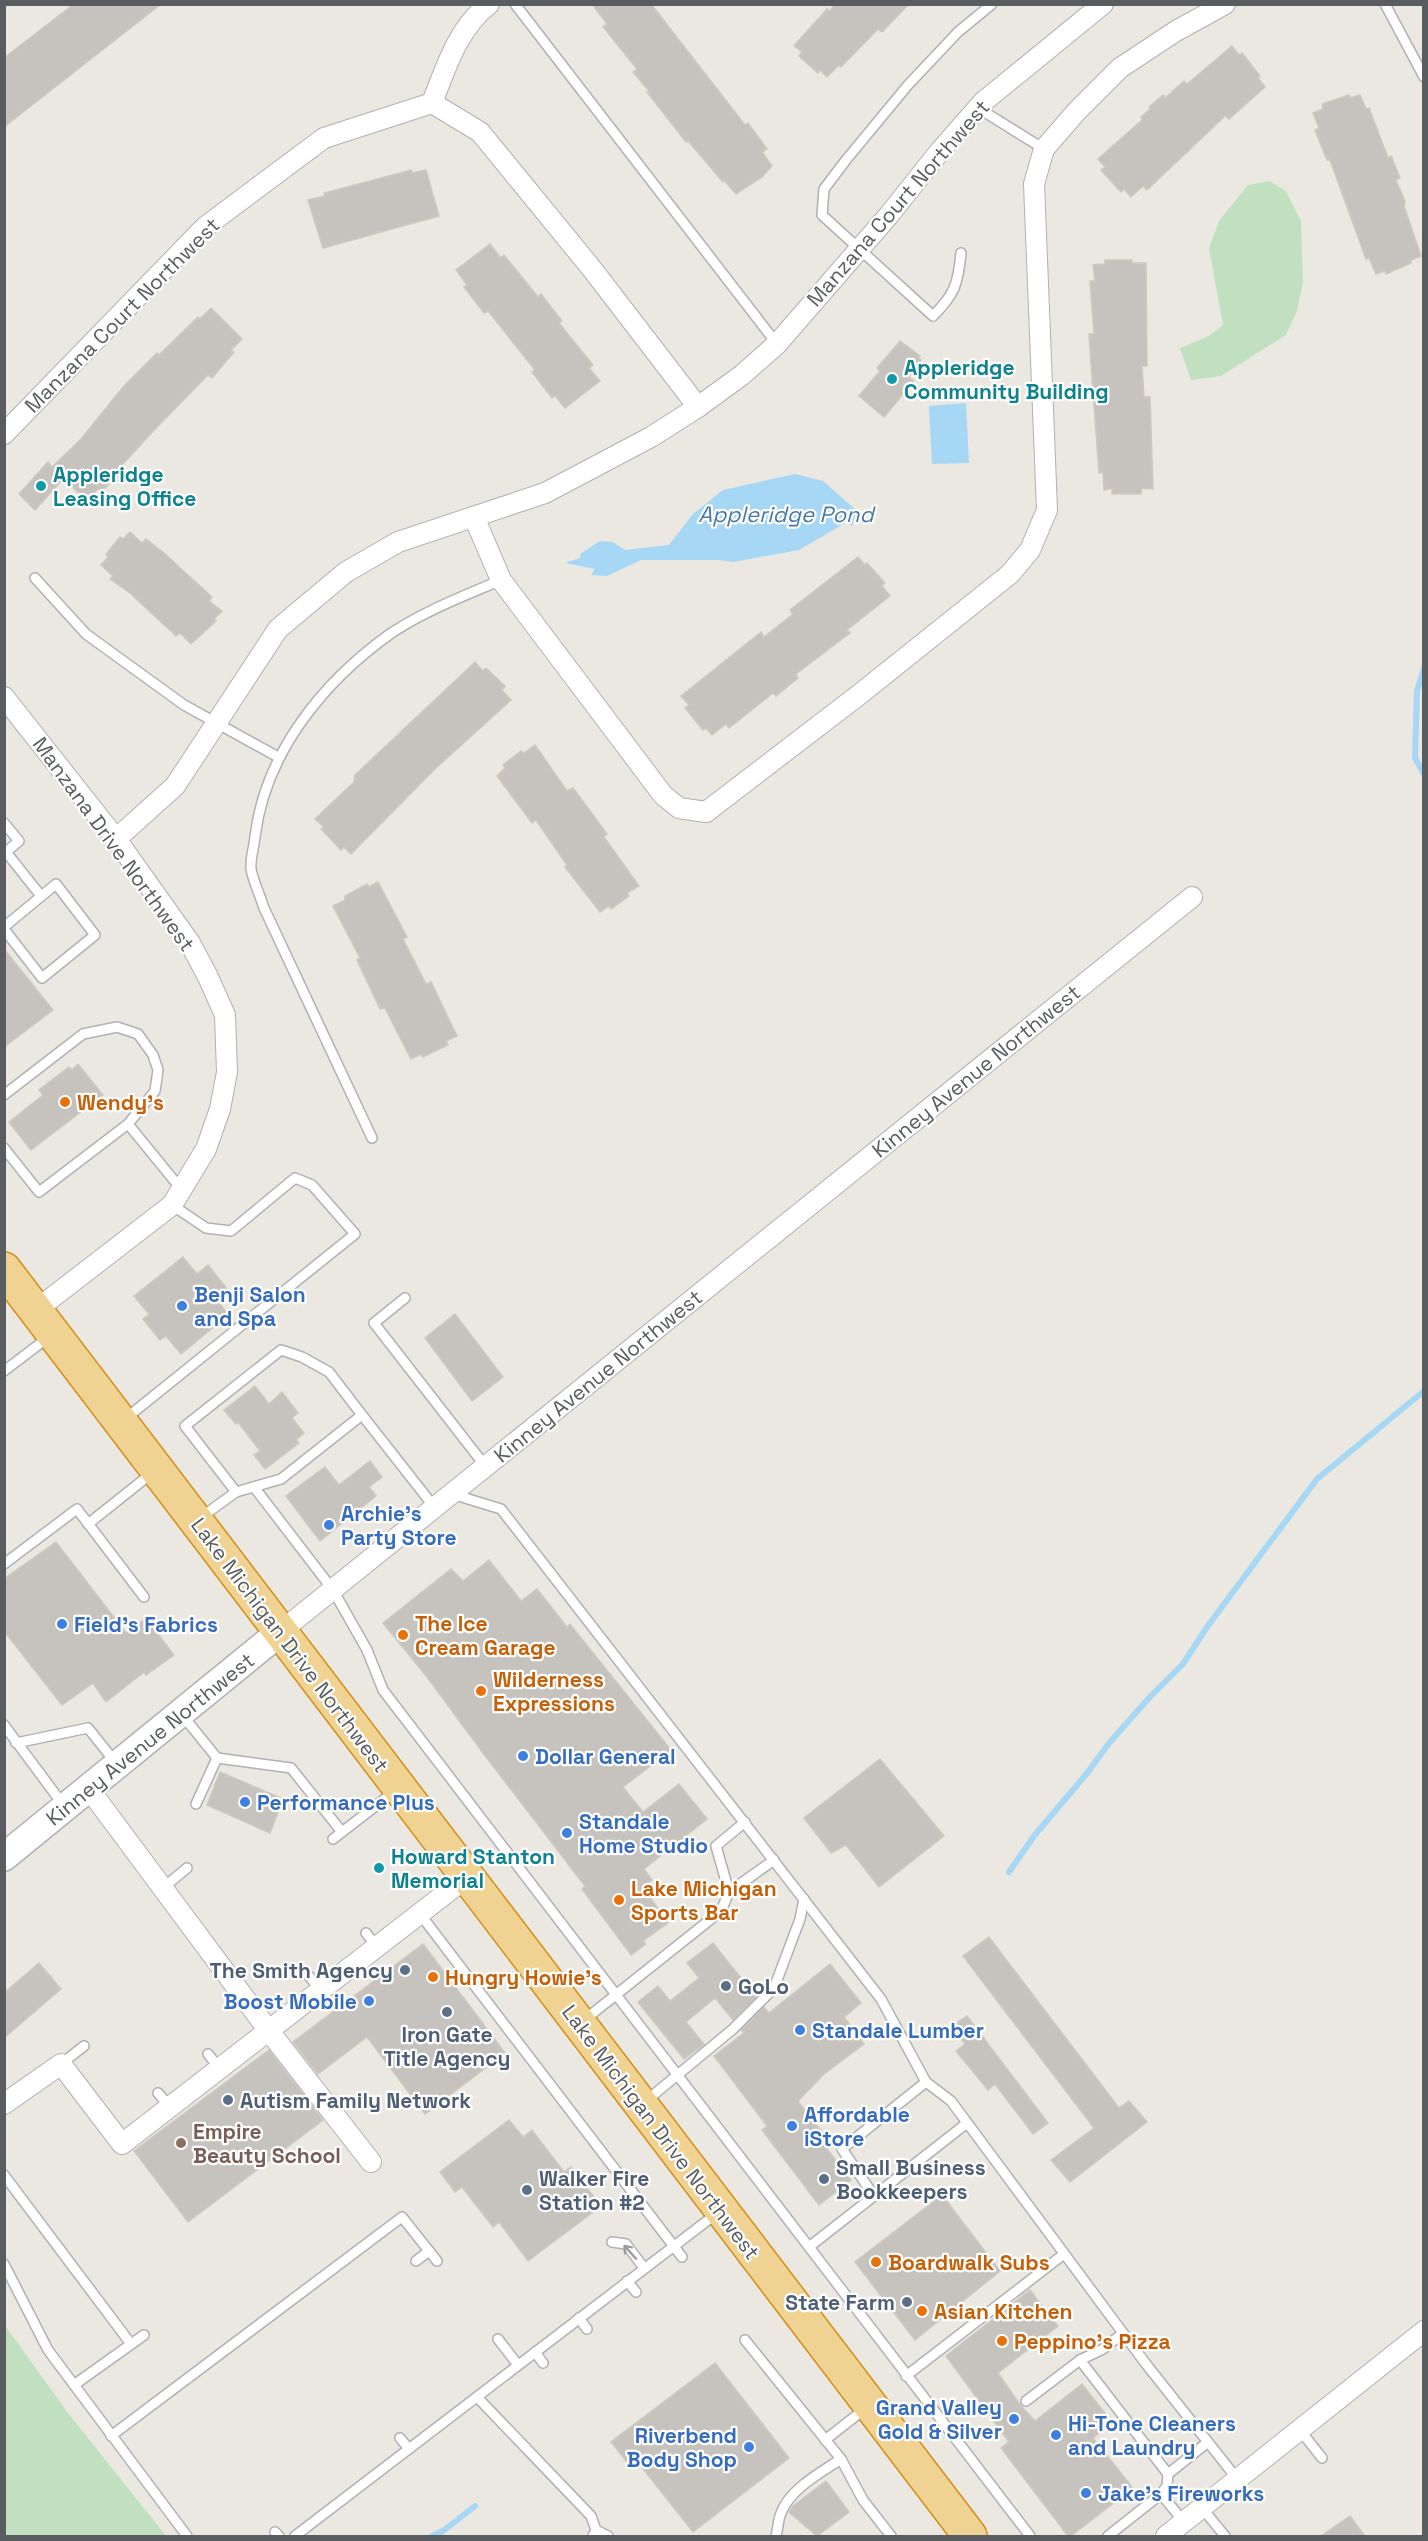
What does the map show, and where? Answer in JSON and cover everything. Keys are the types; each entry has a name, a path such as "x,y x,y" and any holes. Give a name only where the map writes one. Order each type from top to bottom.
{"highway":[{"name":"Lake Michigan Drive Northwest","path":"4,1269 869,2405 963,2534"}],"street":[{"path":"489,4 474,16 449,58 432,103 480,132 592,269 698,407"},
{"name":"Manzana Court Northwest","path":"116,839 175,786 278,630 346,572 398,542 545,493 651,437 742,375 777,344 983,102 1103,4"},
{"path":"474,517 501,580 663,795 679,808 706,812 1010,574 1030,550 1047,510 1034,184 1044,149 1077,111 1120,68 1176,31 1225,4"},
{"name":"Manzana Court Northwest","path":"4,434 205,227 324,138 432,103"},
{"name":"Manzana Drive Northwest","path":"7,706 116,839 190,943 225,1015 227,1072 220,1109 206,1149 177,1197 45,1322"},
{"name":"Kinney Avenue Northwest","path":"4,1857 1192,897"},
{"path":"89,1789 368,2166"},
{"path":"4,2104 61,2064 122,2144 164,2100 214,2061 269,2031 315,1983 371,1940 420,1914 467,1877"},
{"path":"1166,2536 1422,2334"}],"lane":[{"path":"515,4 777,344"},
{"path":"961,253 959,279 948,301 933,316 822,214 824,189 908,85 958,32 992,4"},
{"path":"1385,4 1424,77"},
{"path":"978,108 1044,149"},
{"path":"35,578 86,634 184,705 278,757"},
{"path":"372,1138 264,908 251,868 257,819 278,757 309,711 346,669 392,633 448,602 501,580"},
{"path":"4,823 19,841 5,853 41,896"},
{"path":"56,884 95,935 42,978 4,928 41,896 56,884"},
{"path":"4,1095 83,1034 117,1027 138,1034 153,1054 158,1070 155,1091 128,1124 39,1192 4,1148"},
{"path":"121,1422 355,1234 312,1185 295,1178 231,1231 206,1228 177,1197 128,1124"},
{"path":"405,1298 374,1323 486,1467"},
{"path":"4,1371 45,1322"},
{"path":"236,1492 185,1426 281,1350 302,1357 329,1372 435,1508"},
{"path":"196,1521 236,1492 281,1479 362,1415"},
{"path":"88,1524 157,1470"},
{"path":"254,1487 333,1590 367,1650 383,1690 1030,2536"},
{"path":"452,1494 501,1509 881,1999 926,2082 951,2101 1123,2333 1238,2480"},
{"path":"4,1564 77,1509 144,1597"},
{"path":"181,1713 217,1758 291,1768 342,1832"},
{"path":"4,1725 66,1808"},
{"path":"16,1743 88,1728 117,1765"},
{"path":"196,1804 217,1758"},
{"path":"333,1839 399,1788"},
{"path":"729,1892 716,1846 744,1822"},
{"path":"578,2024 617,1996 721,1911 729,1892 774,1860"},
{"path":"163,1888 188,1868"},
{"path":"640,2105 678,2076 732,2029 774,1988 800,1919 804,1899"},
{"path":"420,1914 682,2257"},
{"path":"61,2064 84,2046"},
{"path":"874,2196 842,2149 926,2082"},
{"path":"809,2247 967,2123"},
{"path":"4,2175 131,2344"},
{"path":"295,2536 720,2211"},
{"path":"111,2436 402,2217 437,2260"},
{"path":"612,2242 626,2244 644,2268"},
{"path":"416,2261 429,2251"},
{"path":"906,2376 1064,2254"},
{"path":"4,2264 48,2350 187,2536"},
{"path":"627,2281 636,2292"},
{"path":"579,2318 587,2330"},
{"path":"1026,2402 1080,2360 1103,2349 1123,2333"},
{"path":"74,2385 144,2335"},
{"path":"498,2339 518,2365"},
{"path":"745,2340 841,2459 863,2500 891,2536"},
{"path":"535,2352 543,2363"},
{"path":"1080,2360 1168,2474 1167,2486 1161,2494 1108,2536"},
{"path":"477,2397 591,2516 594,2533 608,2536"},
{"path":"825,2440 869,2405"},
{"path":"1300,2430 1322,2458"},
{"path":"400,2438 409,2449"},
{"path":"1168,2474 1208,2442"},
{"path":"776,2536 780,2514 786,2502 841,2459"},
{"path":"1161,2494 1184,2522"},
{"path":"1202,2508 1225,2536"}],"green space":[{"path":"1269,181 1286,191 1301,221 1303,282 1297,311 1286,335 1221,376 1191,380 1180,348 1209,336 1223,325 1209,248 1219,221 1248,185"},
{"path":"4,2324 68,2413 166,2536 5,2536"}],"water":[{"path":"966,403 969,463 932,464 929,406"},
{"name":"Appleridge Pond","path":"795,474 823,481 857,511 852,526 847,522 799,550 733,562 641,560 607,576 591,575 595,569 566,563 581,557 580,554 600,541 613,542 625,550 669,545 693,514 723,490"}],"building":[{"path":"74,4 161,4 4,127 4,58"},
{"path":"592,4 651,4 745,125 748,123 767,149 762,152 772,166 762,177 736,194 724,180 723,182 688,141 686,142 647,92 649,91 633,72 637,69 603,27 607,24"},
{"path":"835,4 909,4 882,32 878,29 841,67 839,65 827,77 820,70 818,73 799,56 802,52 794,46 827,9 830,11"},
{"path":"1232,46 1239,55 1242,53 1260,76 1258,78 1265,87 1229,119 1225,116 1147,190 1143,186 1131,197 1124,189 1121,192 1101,170 1105,167 1098,159 1142,120 1141,117 1150,109 1149,107 1163,95 1165,98 1184,81 1187,84"},
{"path":"1349,95 1350,98 1360,95 1366,109 1369,108 1388,158 1391,156 1400,178 1396,180 1405,201 1404,206 1421,256 1386,274 1385,271 1376,274 1369,258 1366,259 1330,160 1327,160 1315,130 1319,128 1313,113 1323,109 1322,104"},
{"path":"411,170 413,173 426,170 439,216 323,248 308,200 325,196 324,193"},
{"path":"490,244 501,258 504,255 538,297 541,294 562,321 559,323 593,365 589,368 600,381 565,408 555,396 552,398 532,372 535,370 488,311 484,313 464,287 467,285 456,270"},
{"path":"1105,260 1132,260 1132,263 1146,263 1147,366 1142,366 1144,397 1150,397 1153,489 1142,488 1141,494 1112,494 1112,488 1104,490 1103,472 1099,473 1089,334 1094,334 1090,281 1095,281 1093,265 1105,264"},
{"path":"211,308 242,339 231,350 234,352 212,378 208,375 158,426 121,466 124,469 101,492 98,489 86,501 64,478 35,510 19,494 48,462 52,467 81,439 123,387 157,353 159,355 198,317 200,319"},
{"name":"Appleridge Community Building","path":"900,341 920,356 918,358 921,360 909,377 914,381 884,417 859,396 880,371 877,368"},
{"path":"130,532 142,543 146,539 164,553 212,597 209,601 222,611 214,619 216,621 191,644 180,633 176,636 130,593 110,579 113,576 101,565 108,557 106,554 120,537 123,539"},
{"path":"858,557 865,565 867,563 885,583 882,586 890,596 847,630 850,633 796,674 798,678 776,696 773,693 729,728 726,724 712,735 706,728 703,730 685,708 689,705 681,696 761,632 764,637 793,614 790,610"},
{"path":"475,662 483,671 486,668 505,686 502,690 511,700 437,767 351,854 344,847 341,850 321,829 324,827 315,819 354,782 355,775"},
{"path":"535,745 567,791 573,788 607,834 604,837 639,886 627,893 629,896 611,909 609,906 600,912 565,867 567,865 536,820 532,823 497,776 505,768 503,765 521,751 524,753"},
{"path":"378,882 407,937 403,939 426,984 431,982 457,1036 446,1041 448,1045 423,1057 421,1054 411,1059 385,1008 380,1009 357,960 360,958 333,906 345,900 345,896 367,884 369,887"},
{"path":"4,949 53,1010 4,1047"},
{"name":"Wendy's","path":"78,1064 103,1095 31,1150 9,1122 43,1095 39,1090 69,1067 72,1070"},
{"name":"Benji Salon and Spa","path":"183,1257 197,1274 208,1265 227,1289 216,1298 228,1315 181,1354 166,1336 160,1340 143,1319 149,1314 134,1296"},
{"path":"455,1314 503,1377 472,1401 425,1338"},
{"path":"255,1386 269,1404 282,1392 298,1413 292,1418 304,1433 296,1440 299,1443 265,1469 254,1455 260,1451 238,1422 236,1424 224,1410"},
{"path":"370,1461 382,1477 369,1487 376,1496 320,1541 286,1496 325,1467 339,1485"},
{"name":"Field's Fabrics","path":"56,1542 126,1633 146,1618 174,1655 146,1675 144,1672 106,1702 93,1683 62,1705 4,1631 4,1579"},
{"path":"489,1560 521,1601 537,1589 567,1627 570,1624 671,1750 623,1787 643,1812 679,1784 707,1819 644,1869 652,1880 643,1887 668,1923 643,1941 646,1944 631,1955 582,1889 585,1886 427,1677 383,1623 451,1569 463,1581"},
{"path":"880,1759 944,1836 879,1887 846,1845 831,1853 804,1818"},
{"name":"Performance Plus","path":"220,1772 283,1799 270,1833 207,1805"},
{"path":"989,1937 1119,2108 1129,2101 1147,2122 1070,2182 1051,2160 1094,2128 963,1956"},
{"path":"713,1943 756,1997 733,2020 715,1998 686,2022 704,2044 684,2059 638,2002 658,1986 670,2001 699,1978 687,1963"},
{"path":"423,1944 505,2053 425,2114 367,2037 318,2074 293,2042"},
{"path":"39,1963 61,1989 4,2038 4,1993"},
{"name":"Standale Lumber","path":"830,1964 861,2003 844,2017 864,2044 824,2074 798,2101 822,2132 817,2136 851,2180 819,2205 762,2130 767,2126 714,2056 744,2033 741,2030 764,2007 769,2013"},
{"path":"967,2016 1048,2123 1033,2134 995,2084 988,2090 956,2051 965,2044 952,2026"},
{"path":"269,2050 323,2120 188,2222 134,2151"},
{"name":"Walker Fire Station #2","path":"509,2120 523,2137 532,2130 564,2172 571,2167 601,2206 528,2261 499,2222 493,2227 462,2187 455,2192 440,2172"},
{"path":"942,2195 1000,2271 915,2340 855,2262"},
{"path":"1030,2290 1058,2326 998,2373 1021,2406 1035,2421 1082,2384 1112,2422 1093,2438 1133,2488 1071,2536 1068,2536 1001,2448 1009,2442 946,2356"},
{"path":"715,2363 789,2458 693,2532 637,2461 630,2466 611,2442"},
{"path":"826,2481 849,2512 817,2536 789,2512 793,2506"},
{"path":"1350,2516 1365,2536 1321,2536"}],"waterway":[{"path":"1424,668 1417,691 1415,758 1424,774"},
{"path":"1009,1872 1034,1836 1110,1742 1183,1664 1207,1627 1317,1479 1424,1391"},
{"path":"432,2536 443,2531 475,2506"}],"place":[{"name":"Appleridge Community Building","path":"892,379"},
{"name":"Appleridge Leasing Office","path":"41,486"},
{"name":"Wendy's","path":"65,1102"},
{"name":"Benji Salon and Spa","path":"182,1306"},
{"name":"Archie's Party Store","path":"329,1525"},
{"name":"Field's Fabrics","path":"62,1624"},
{"name":"The Ice Cream Garage","path":"403,1635"},
{"name":"Wilderness Expressions","path":"481,1691"},
{"name":"Dollar General","path":"523,1756"},
{"name":"Performance Plus","path":"245,1802"},
{"name":"Standale Home Studio","path":"567,1833"},
{"name":"Howard Stanton Memorial","path":"379,1868"},
{"name":"Lake Michigan Sports Bar","path":"619,1900"},
{"name":"The Smith Agency","path":"405,1970"},
{"name":"Hungry Howie's","path":"433,1977"},
{"name":"GoLo","path":"726,1986"},
{"name":"Boost Mobile","path":"369,2001"},
{"name":"Iron Gate Title Agency","path":"447,2012"},
{"name":"Standale Lumber","path":"800,2030"},
{"name":"Autism Family Network","path":"228,2100"},
{"name":"Affordable iStore","path":"792,2126"},
{"name":"Empire Beauty School","path":"181,2143"},
{"name":"Small Business Bookkeepers","path":"824,2179"},
{"name":"Walker Fire Station #2","path":"527,2190"},
{"name":"Boardwalk Subs","path":"876,2262"},
{"name":"State Farm","path":"907,2302"},
{"name":"Asian Kitchen","path":"922,2311"},
{"name":"Peppino's Pizza","path":"1002,2341"},
{"name":"Grand Valley Gold & Silver","path":"1014,2419"},
{"name":"Hi-Tone Cleaners and Laundry","path":"1056,2435"},
{"name":"Riverbend Body Shop","path":"749,2447"},
{"name":"Jake's Fireworks","path":"1086,2493"}]}
